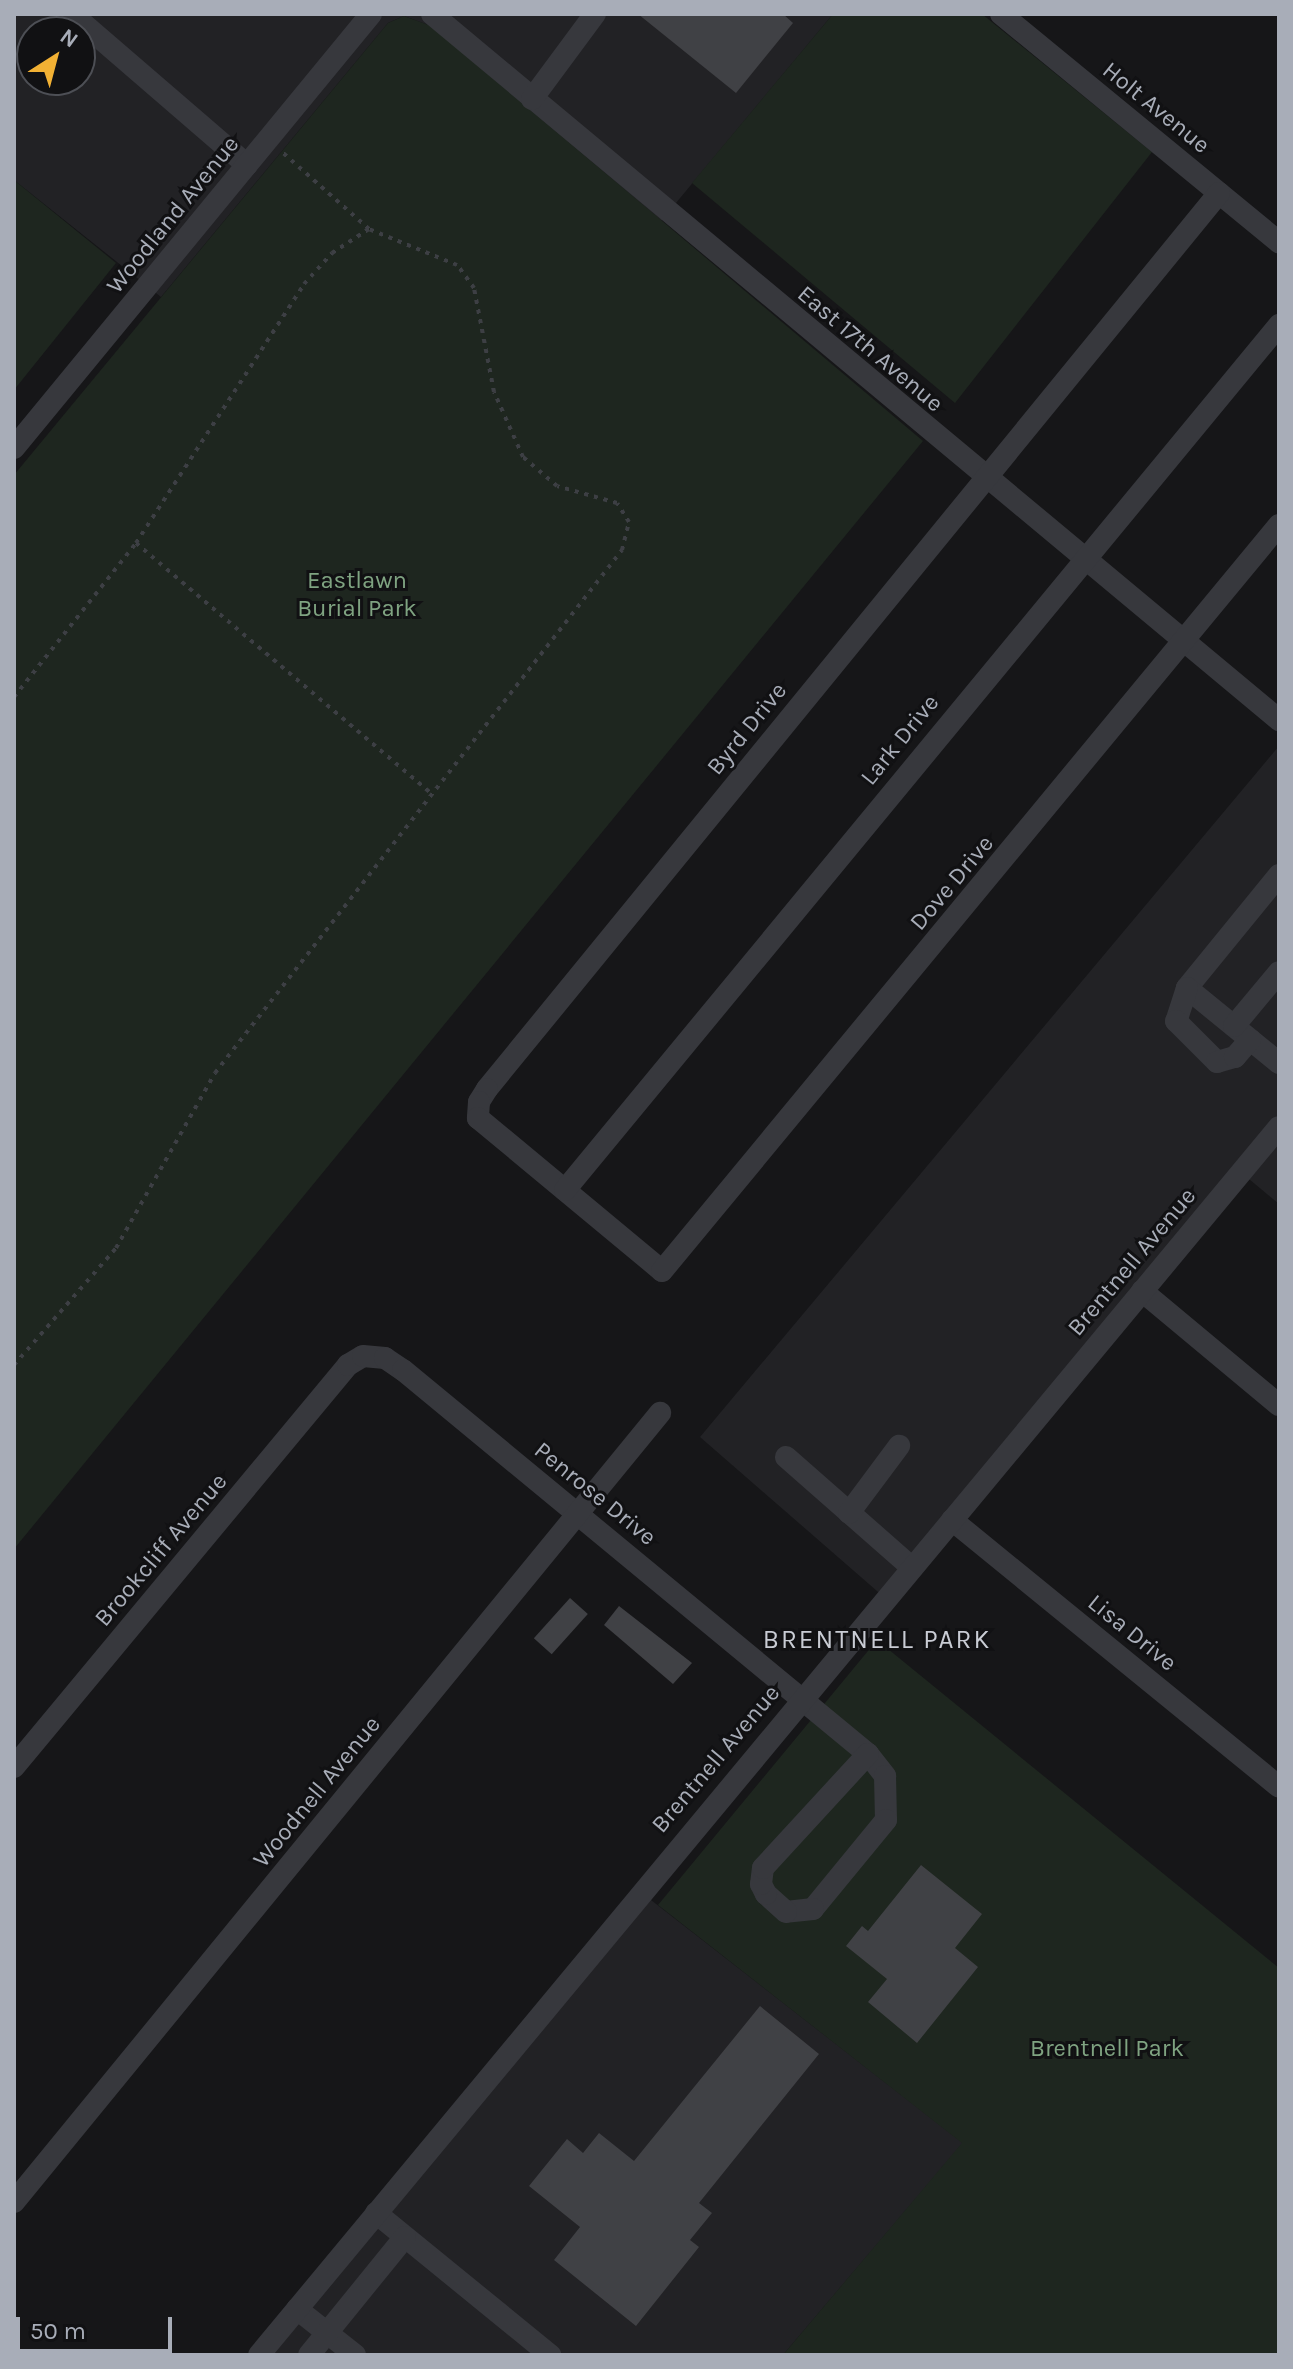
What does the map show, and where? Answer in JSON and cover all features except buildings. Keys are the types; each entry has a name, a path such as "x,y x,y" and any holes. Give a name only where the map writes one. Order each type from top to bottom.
{"street":[{"path":"72,14 247,165"},
{"name":"Woodland Avenue","path":"14,448 371,14"},
{"name":"East 17th Avenue","path":"432,14 984,479 1279,720"},
{"path":"532,99 595,14"},
{"name":"Holt Avenue","path":"1001,14 1279,242"},
{"name":"Byrd Drive","path":"662,1271 478,1118 479,1102 1219,193"},
{"name":"Lark Drive","path":"565,1190 1082,559 1279,325"},
{"name":"Dove Drive","path":"662,1271 1279,525"},
{"path":"1279,875 1187,988 1176,1021 1217,1062 1235,1057 1242,1033 1279,972"},
{"path":"1187,988 1279,1063"},
{"name":"Brentnell Avenue","path":"259,2355 801,1698 1279,1127"},
{"path":"1142,1291 1279,1405"},
{"name":"Penrose Drive","path":"348,1365 363,1356 385,1358 403,1370 868,1754"},
{"name":"Brookcliff Avenue","path":"14,1767 348,1365"},
{"name":"Woodnell Avenue","path":"14,2202 660,1413"},
{"path":"849,1513 899,1446"},
{"path":"786,1457 911,1567"},
{"name":"Lisa Drive","path":"952,1520 1279,1787"},
{"path":"868,1754 885,1776 886,1820 813,1909 786,1912 766,1894 761,1884 763,1868 868,1754"},
{"path":"376,2213 550,2355"},
{"path":"309,2355 405,2237"},
{"path":"297,2309 355,2355"}],"path":[{"path":"14,1365 116,1248 215,1073 622,550 629,522 617,503 557,486 523,457 494,392 474,288 457,265 369,229 268,140"},
{"path":"14,697 136,543 304,284 332,253 369,229"},
{"path":"136,543 432,794"}],"shaded area":[{"path":"14,14 833,14 661,221 431,26 404,16 388,23 161,297 14,180"},
{"path":"1279,746 1279,1204 1243,1174 885,1598 700,1437"},
{"path":"642,1893 963,2143 783,2355 259,2355"}],"green space":[{"path":"833,14 982,14 1152,152 955,403 692,183"},
{"name":"Eastlawn Burial Park","path":"404,16 431,26 923,441 14,1549 14,475 388,23"},
{"path":"14,180 116,263 14,390"},
{"name":"Brentnell Park","path":"877,1640 1279,1968 1279,2355 783,2355 962,2143 658,1905"}],"district":[{"name":"BRENTNELL PARK","path":"877,1640"}]}
